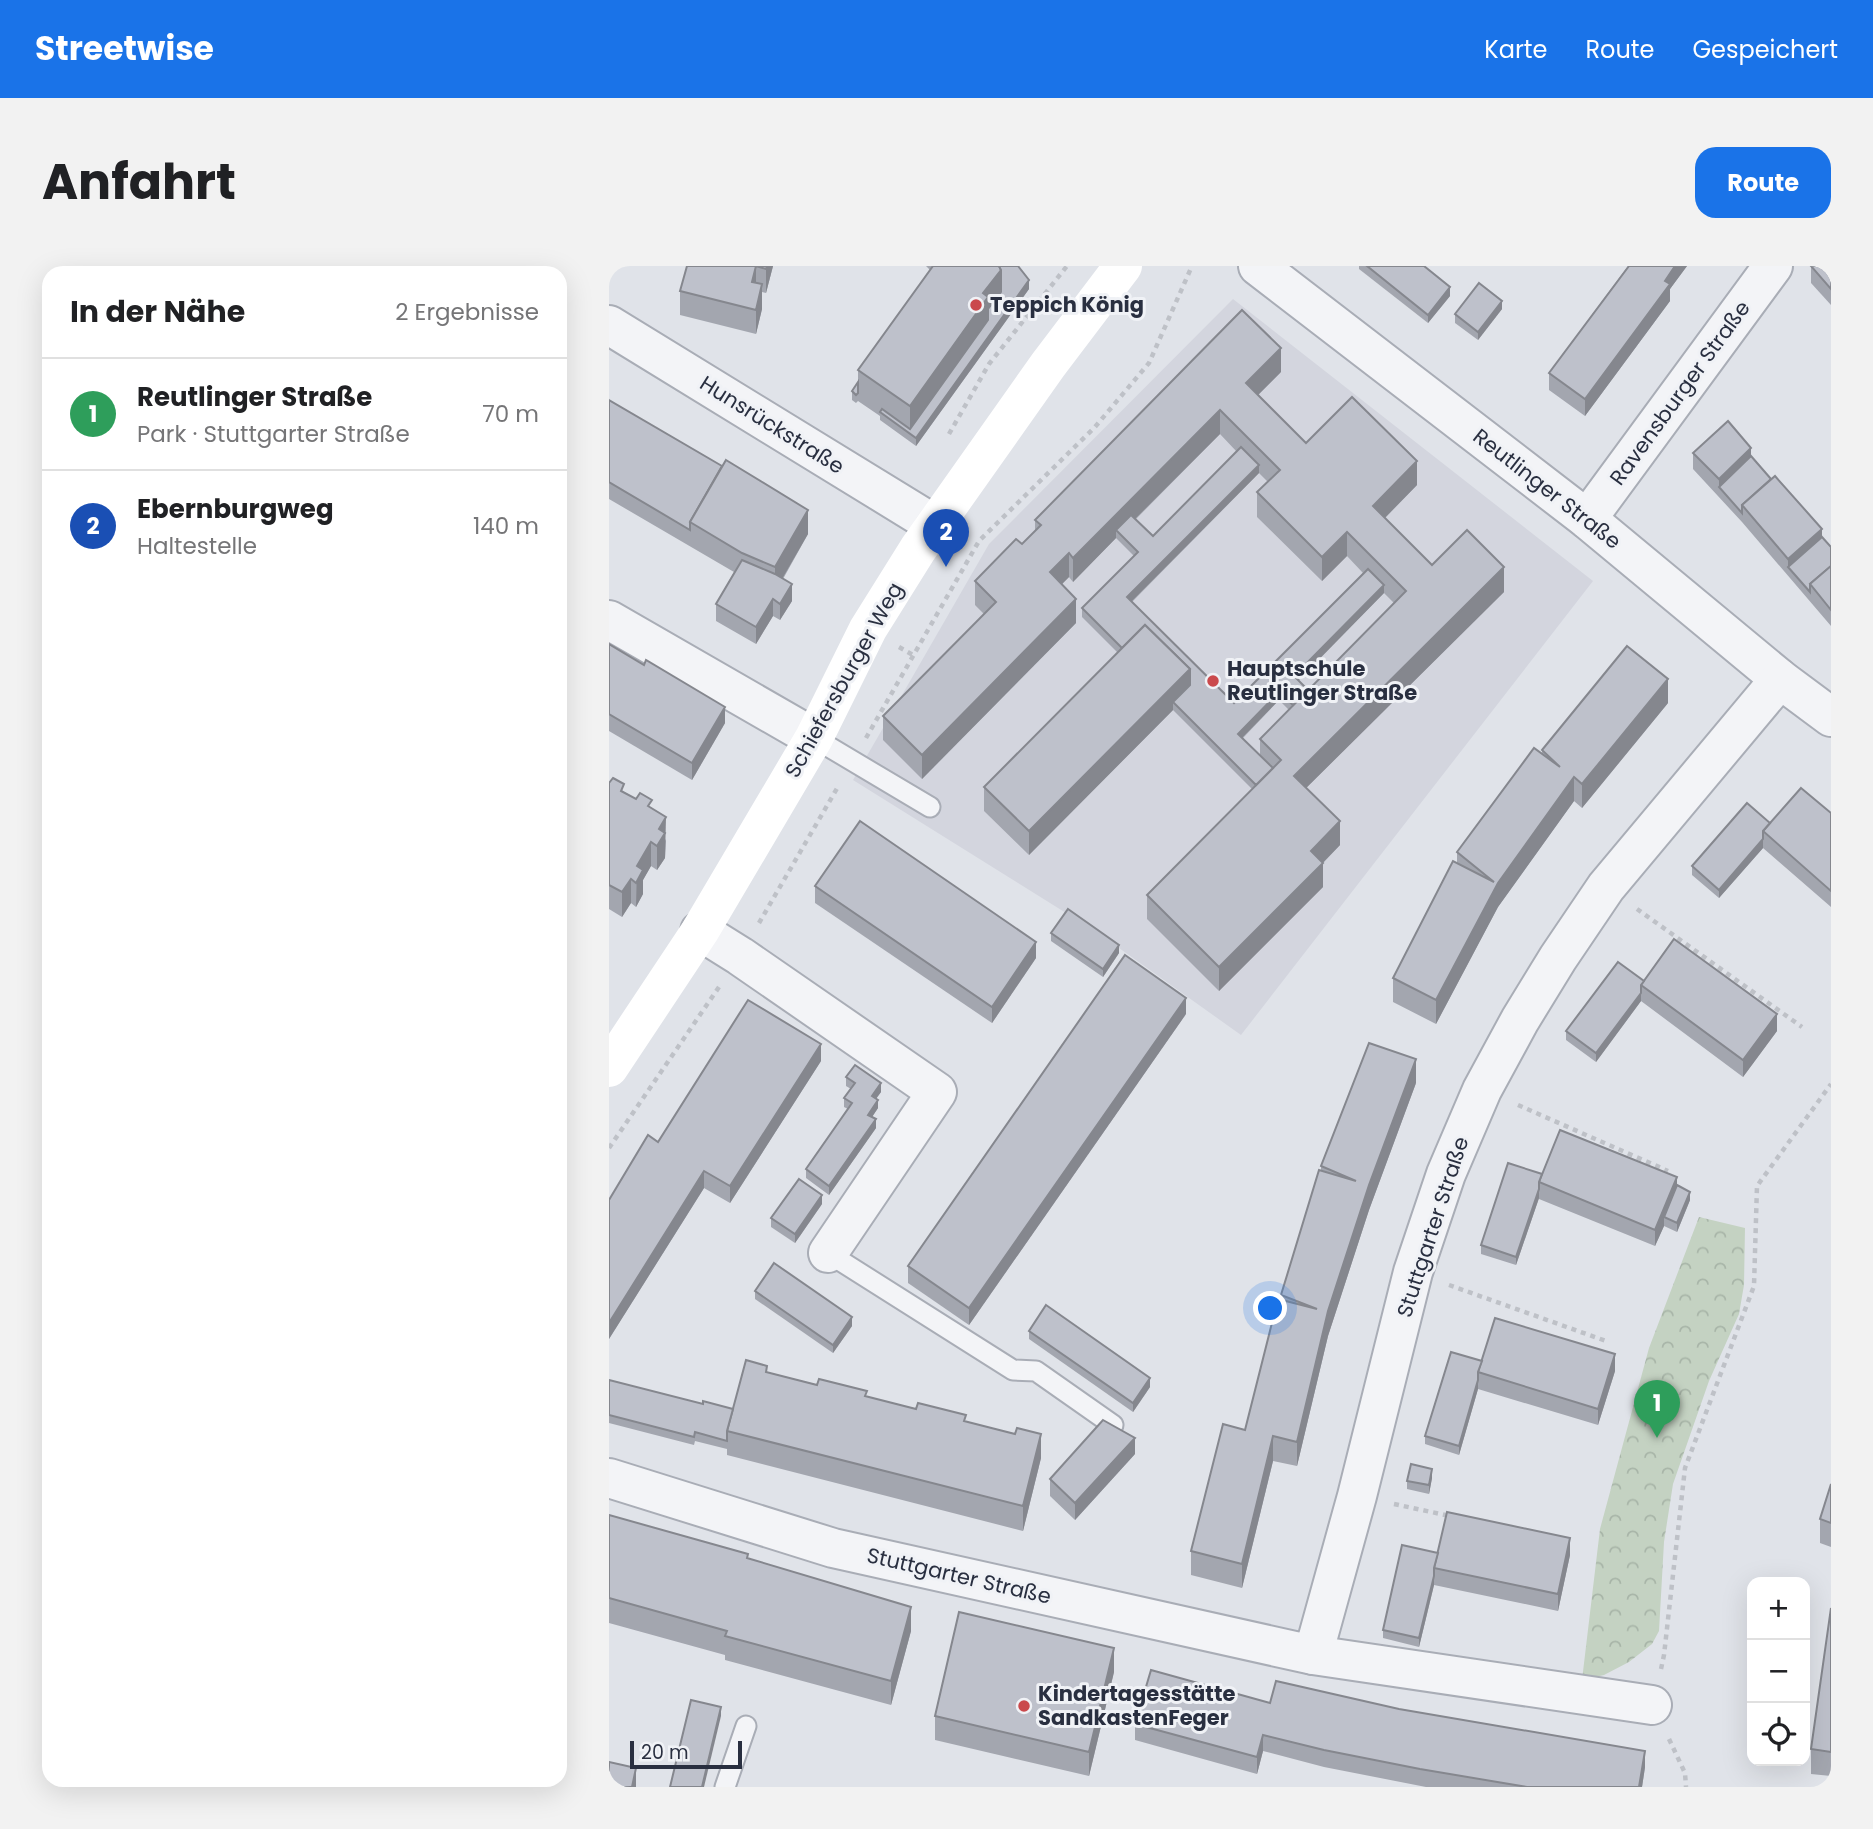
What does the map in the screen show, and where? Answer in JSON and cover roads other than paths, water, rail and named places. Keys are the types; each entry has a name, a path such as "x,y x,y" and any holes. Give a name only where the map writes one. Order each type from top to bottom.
{"street":[{"name":"Schiefersburger Weg","path":"613,1054 700,931 814,738 868,629 935,525 1048,365 1123,266"},
{"name":"Reutlinger Straße","path":"1258,266 1587,519 1831,717"},
{"name":"Ravensburger Straße","path":"1587,519 1773,266"},
{"name":"Hunsrückstraße","path":"609,325 935,525"},
{"path":"609,620 814,738"},
{"name":"Stuttgarter Straße","path":"1313,1655 1357,1496 1413,1272 1446,1174 1482,1090 1520,1020 1606,887 1780,678"},
{"path":"700,931 937,1092 828,1253"},
{"name":"Stuttgarter Straße","path":"609,1478 832,1548 1313,1655 1652,1705"}],"lane":[{"path":"814,738 930,807"},
{"path":"828,1253 1013,1370 1036,1371 1113,1425"},
{"path":"725,1787 746,1726"}],"place":[{"name":"Teppich König","path":"976,305"},
{"name":"Ebernburgweg","path":"946,567"},
{"name":"Hauptschule Reutlinger Straße","path":"1213,681"},
{"name":"Reutlinger Straße","path":"1657,1438"},
{"name":"Kindertagesstätte SandkastenFeger","path":"1024,1706"}]}
